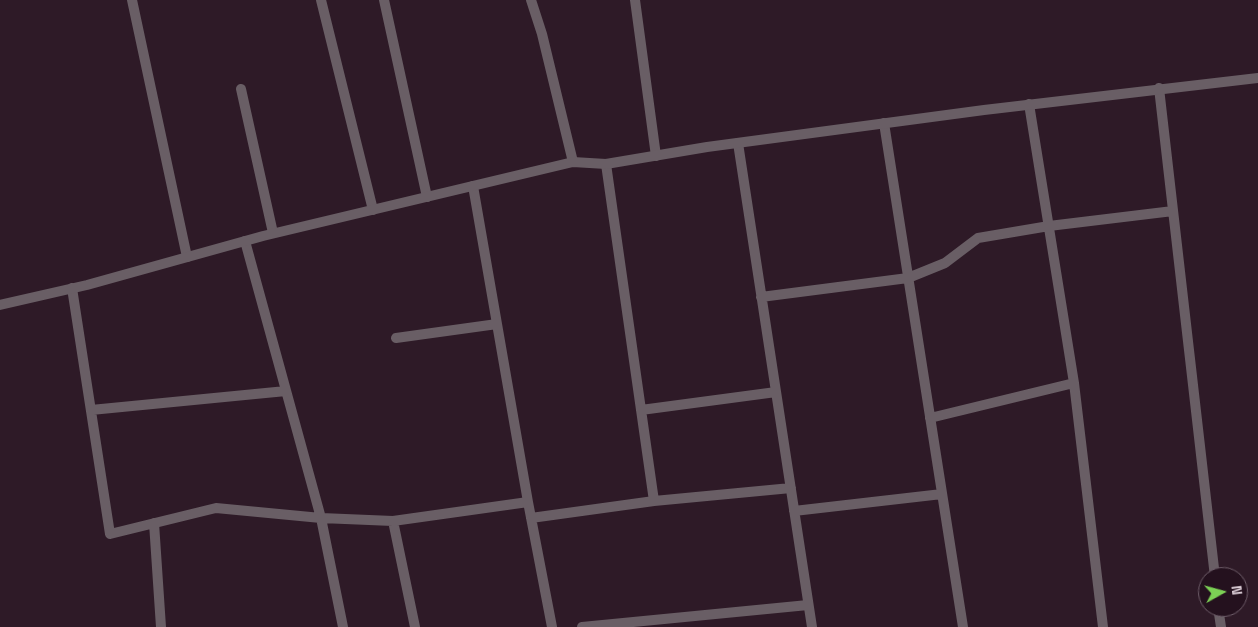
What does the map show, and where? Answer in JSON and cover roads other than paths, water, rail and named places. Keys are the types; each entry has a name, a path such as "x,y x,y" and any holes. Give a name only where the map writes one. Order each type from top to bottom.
{"street":[{"path":"132,0 186,257"},
{"path":"321,0 373,210"},
{"path":"384,0 427,197"},
{"path":"531,0 542,34 573,162"},
{"path":"635,0 656,156"},
{"path":"0,305 72,288 273,233 573,162 606,164 738,143 884,123 1159,88 1258,78"},
{"path":"1159,88 1214,567"},
{"path":"241,89 273,233"},
{"path":"1029,104 1074,382 1103,627"},
{"path":"884,123 963,627"},
{"path":"738,143 812,627"},
{"path":"606,164 654,501"},
{"path":"473,186 528,502 552,627"},
{"path":"761,296 908,278 945,263 978,238 1049,226 1173,211"},
{"path":"246,240 321,518 343,627"},
{"path":"72,288 110,534 216,508 321,518 393,521 528,502"},
{"path":"396,338 497,324"},
{"path":"930,418 1074,382"},
{"path":"91,410 286,391"},
{"path":"641,410 776,392"},
{"path":"531,518 654,501 790,488"},
{"path":"794,511 942,494"},
{"path":"393,521 415,627"},
{"path":"154,523 162,627"},
{"path":"582,627 808,604"}]}
